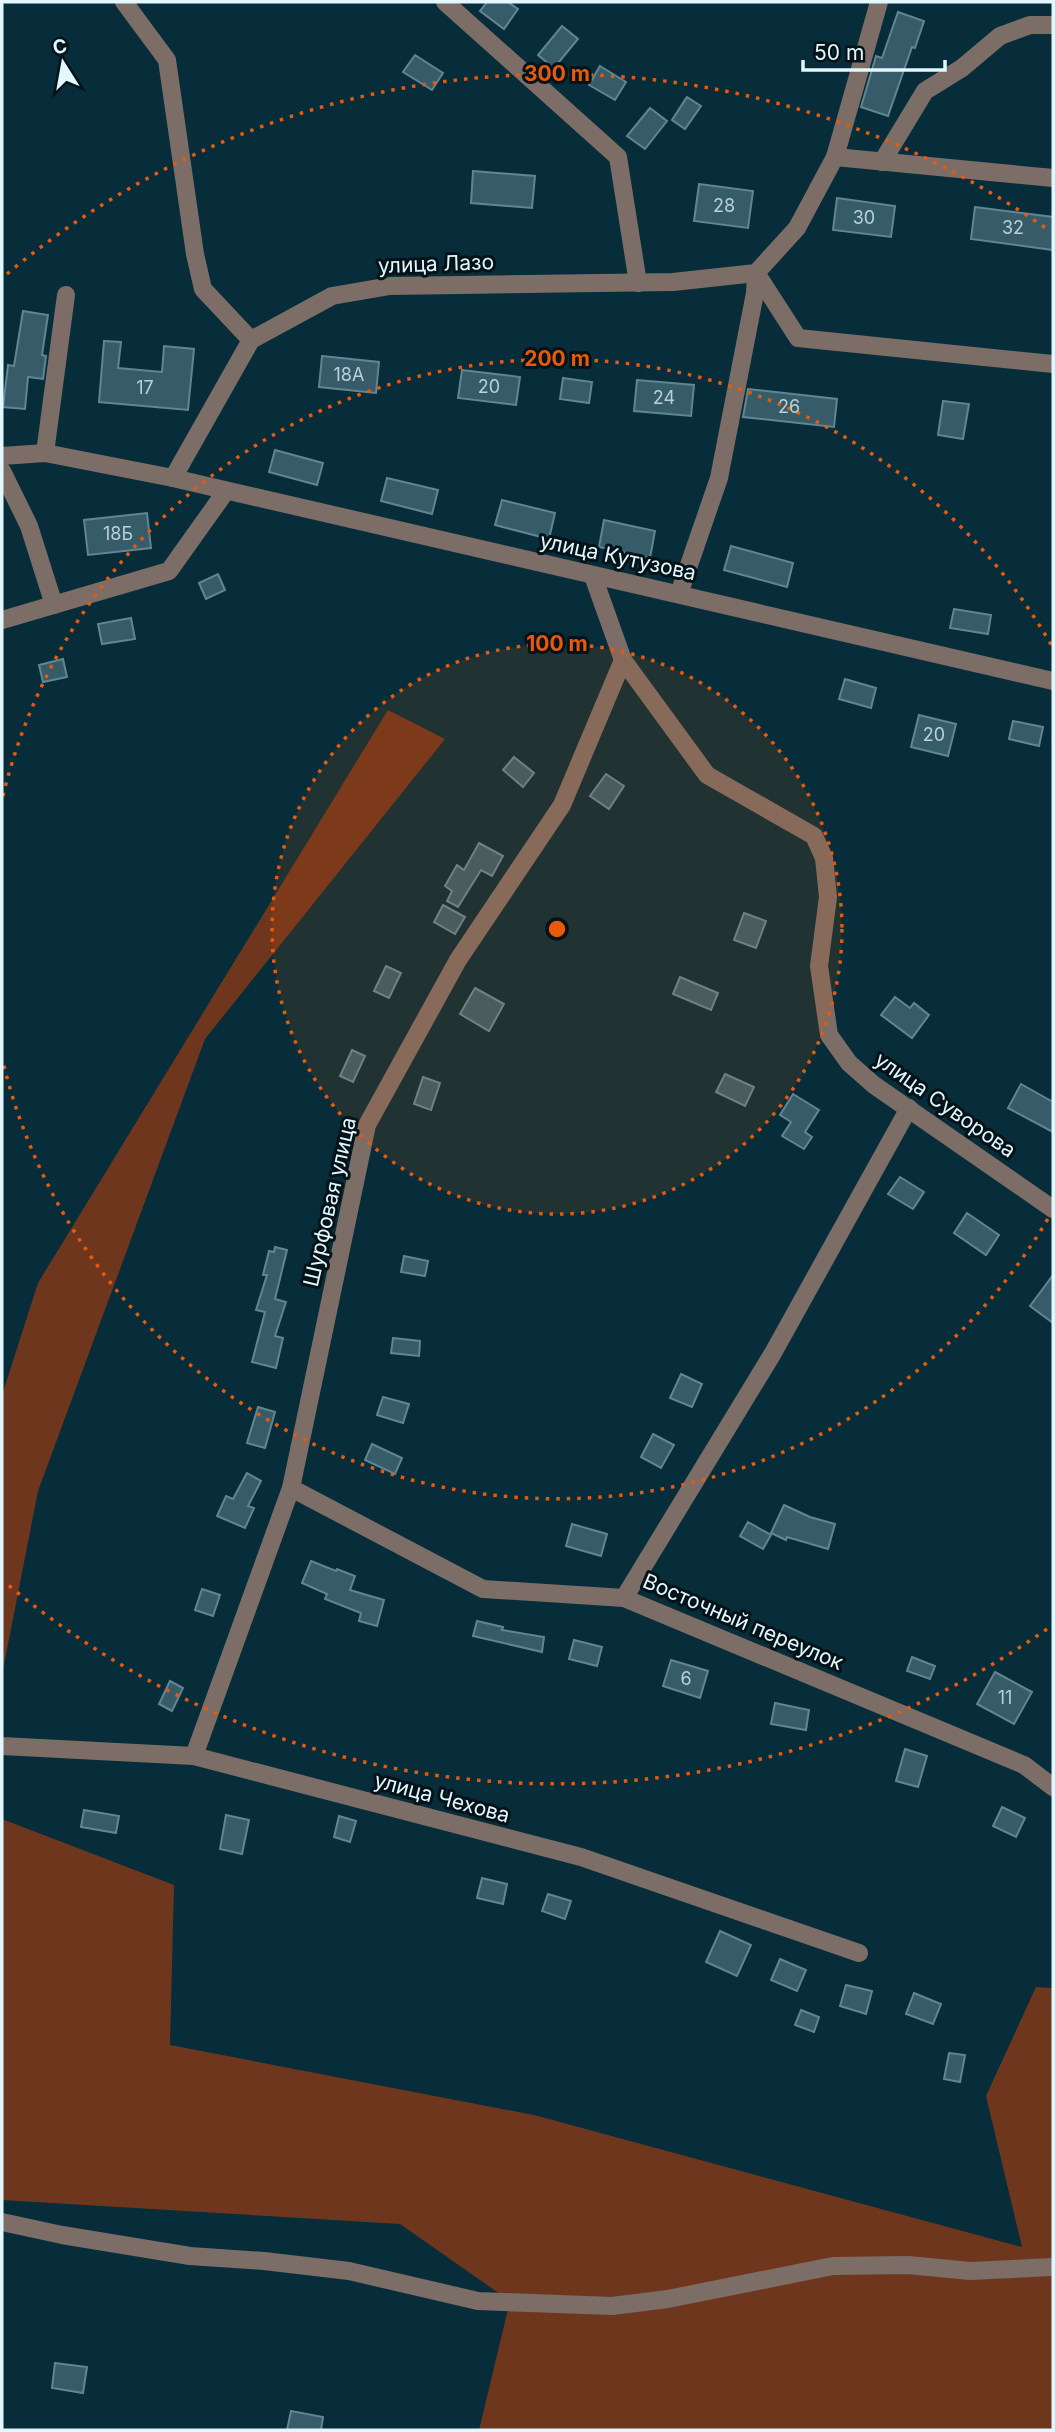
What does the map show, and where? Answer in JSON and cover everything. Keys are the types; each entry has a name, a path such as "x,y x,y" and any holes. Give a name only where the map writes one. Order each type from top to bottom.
{"street":[{"path":"2,456 45,453 173,478 251,340 203,289 195,254 167,60 124,2"},
{"path":"445,2 618,156 638,283"},
{"path":"679,594 719,478 755,293 756,273 797,228 835,157 879,2"},
{"path":"882,162 925,91 962,68 999,36 1030,25 1053,25"},
{"path":"835,157 1053,178"},
{"path":"756,273 798,338 1053,363"},
{"name":"улица Лазо","path":"251,340 332,296 390,286 673,282 756,273"},
{"path":"45,453 66,295"},
{"path":"2,471 29,526 54,605"},
{"name":"улица Кутузова","path":"173,478 1053,681"},
{"path":"2,620 169,571 226,491"},
{"name":"улица Суворова","path":"593,576 623,660 707,775 814,836 824,858 828,897 819,966 829,1035 849,1063 874,1085 1053,1209"},
{"name":"Шурфовая улица","path":"194,1756 291,1488 367,1125 458,960 562,805 623,660"},
{"path":"624,1598 773,1353 909,1108"},
{"name":"Восточный переулок","path":"291,1488 483,1589 624,1598 1024,1765 1053,1787"},
{"name":"улица Чехова","path":"2,1746 194,1756 581,1857 859,1953"},
{"path":"2,2222 62,2235 190,2256 348,2271 478,2301 612,2306 668,2299 833,2266 908,2264 970,2271 1053,2267"}],"shaded area":[{"path":"388,710 445,739 205,1039 38,1491 2,1675 2,1395 38,1283"},
{"path":"2,1819 174,1885 170,2045 534,2115 1022,2247 986,2096 1036,1987 1053,1988 1053,2430 479,2430 510,2301 400,2224 2,2200"}],"building":[{"path":"487,2 508,2 518,9 504,29 480,11"},
{"path":"898,12 924,21 888,116 861,107 876,56 882,58"},
{"path":"562,26 578,39 554,68 538,55"},
{"path":"415,55 443,73 432,90 403,72"},
{"path":"600,66 626,82 615,100 589,85"},
{"path":"687,97 701,106 685,129 672,120"},
{"path":"650,108 667,121 645,149 627,136"},
{"path":"473,171 535,176 532,208 471,203"},
{"path":"699,184 753,191 748,228 694,221"},
{"path":"837,198 895,206 891,237 833,230"},
{"path":"975,207 1053,217 1053,250 971,239"},
{"path":"23,311 48,315 42,355 46,356 43,379 28,377 25,409 3,407 8,365 14,366"},
{"path":"104,341 121,342 118,368 162,372 164,346 194,349 188,410 99,402"},
{"path":"322,356 379,362 376,393 319,387"},
{"path":"462,370 520,377 516,405 458,398"},
{"path":"563,378 592,382 589,403 560,399"},
{"path":"637,380 694,385 691,416 634,411"},
{"path":"748,389 837,399 834,427 743,417"},
{"path":"943,401 969,404 963,439 938,435"},
{"path":"275,450 323,463 317,485 269,472"},
{"path":"387,478 438,490 432,514 381,501"},
{"path":"502,500 555,513 549,539 495,525"},
{"path":"147,513 151,548 88,555 84,520"},
{"path":"604,520 655,531 650,558 599,547"},
{"path":"731,546 793,563 787,587 724,570"},
{"path":"218,574 225,590 206,599 199,583"},
{"path":"954,609 991,615 988,634 950,628"},
{"path":"131,618 135,639 102,644 98,624"},
{"path":"63,659 67,677 43,682 39,665"},
{"path":"845,679 876,688 871,708 839,699"},
{"path":"919,715 956,724 948,756 911,747"},
{"path":"1013,721 1043,727 1039,746 1009,739"},
{"path":"514,757 534,773 523,787 503,770"},
{"path":"606,774 624,786 609,809 590,796"},
{"path":"479,843 503,856 492,876 481,870 458,907 447,901 452,891 445,886 457,865 464,870"},
{"path":"443,905 465,917 455,934 434,922"},
{"path":"744,913 766,921 756,948 734,940"},
{"path":"386,966 401,973 389,998 374,991"},
{"path":"680,977 718,993 711,1010 673,994"},
{"path":"475,988 504,1004 489,1031 460,1014"},
{"path":"895,997 910,1008 914,1003 929,1015 912,1038 881,1015"},
{"path":"352,1050 365,1056 353,1082 340,1076"},
{"path":"725,1074 754,1087 745,1106 716,1092"},
{"path":"423,1077 440,1083 431,1110 414,1104"},
{"path":"1021,1084 1053,1102 1053,1132 1008,1108"},
{"path":"793,1094 819,1110 805,1132 812,1137 804,1149 782,1136 791,1122 780,1115"},
{"path":"900,1177 924,1192 913,1209 888,1194"},
{"path":"967,1213 999,1235 986,1255 954,1233"},
{"path":"275,1247 287,1250 275,1299 286,1302 275,1336 283,1338 276,1368 252,1362 265,1312 256,1310 267,1275 263,1275 269,1251 274,1252"},
{"path":"404,1256 428,1261 425,1276 401,1272"},
{"path":"1053,1275 1053,1323 1030,1306"},
{"path":"393,1338 420,1341 419,1356 391,1353"},
{"path":"681,1374 702,1384 692,1407 670,1398"},
{"path":"383,1397 409,1404 403,1423 377,1415"},
{"path":"258,1407 275,1412 265,1448 247,1443"},
{"path":"653,1434 674,1445 661,1468 641,1457"},
{"path":"372,1444 402,1458 395,1474 365,1460"},
{"path":"247,1473 261,1481 248,1506 254,1508 245,1528 217,1516 226,1496 233,1499"},
{"path":"784,1505 810,1517 835,1524 828,1549 787,1537 786,1540 771,1533"},
{"path":"748,1522 771,1535 763,1549 740,1536"},
{"path":"572,1524 607,1534 601,1556 566,1546"},
{"path":"311,1561 355,1576 350,1590 384,1600 377,1626 359,1621 361,1613 325,1599 327,1594 302,1583"},
{"path":"202,1589 220,1595 213,1616 195,1610"},
{"path":"477,1621 503,1627 502,1630 544,1637 542,1652 473,1636"},
{"path":"574,1640 602,1647 597,1666 569,1659"},
{"path":"912,1657 935,1666 930,1679 907,1671"},
{"path":"671,1660 708,1671 700,1698 663,1686"},
{"path":"995,1672 1032,1692 1014,1724 977,1704"},
{"path":"170,1681 183,1688 172,1711 159,1704"},
{"path":"775,1703 809,1710 806,1730 771,1724"},
{"path":"905,1749 927,1756 918,1787 896,1781"},
{"path":"1002,1807 1025,1818 1016,1837 993,1826"},
{"path":"84,1810 119,1816 116,1833 81,1827"},
{"path":"226,1815 249,1820 242,1854 220,1849"},
{"path":"339,1816 356,1821 350,1842 334,1837"},
{"path":"482,1878 507,1884 503,1904 477,1898"},
{"path":"548,1894 571,1901 565,1919 542,1911"},
{"path":"720,1931 751,1945 737,1976 706,1962"},
{"path":"780,1959 806,1970 797,1991 771,1980"},
{"path":"846,1985 872,1991 866,2014 840,2006"},
{"path":"914,1993 941,2004 933,2024 906,2014"},
{"path":"801,2010 819,2017 814,2032 795,2025"},
{"path":"949,2053 965,2055 960,2082 944,2079"},
{"path":"55,2363 87,2367 83,2393 52,2388"},
{"path":"291,2411 323,2417 321,2430 287,2430"}]}
